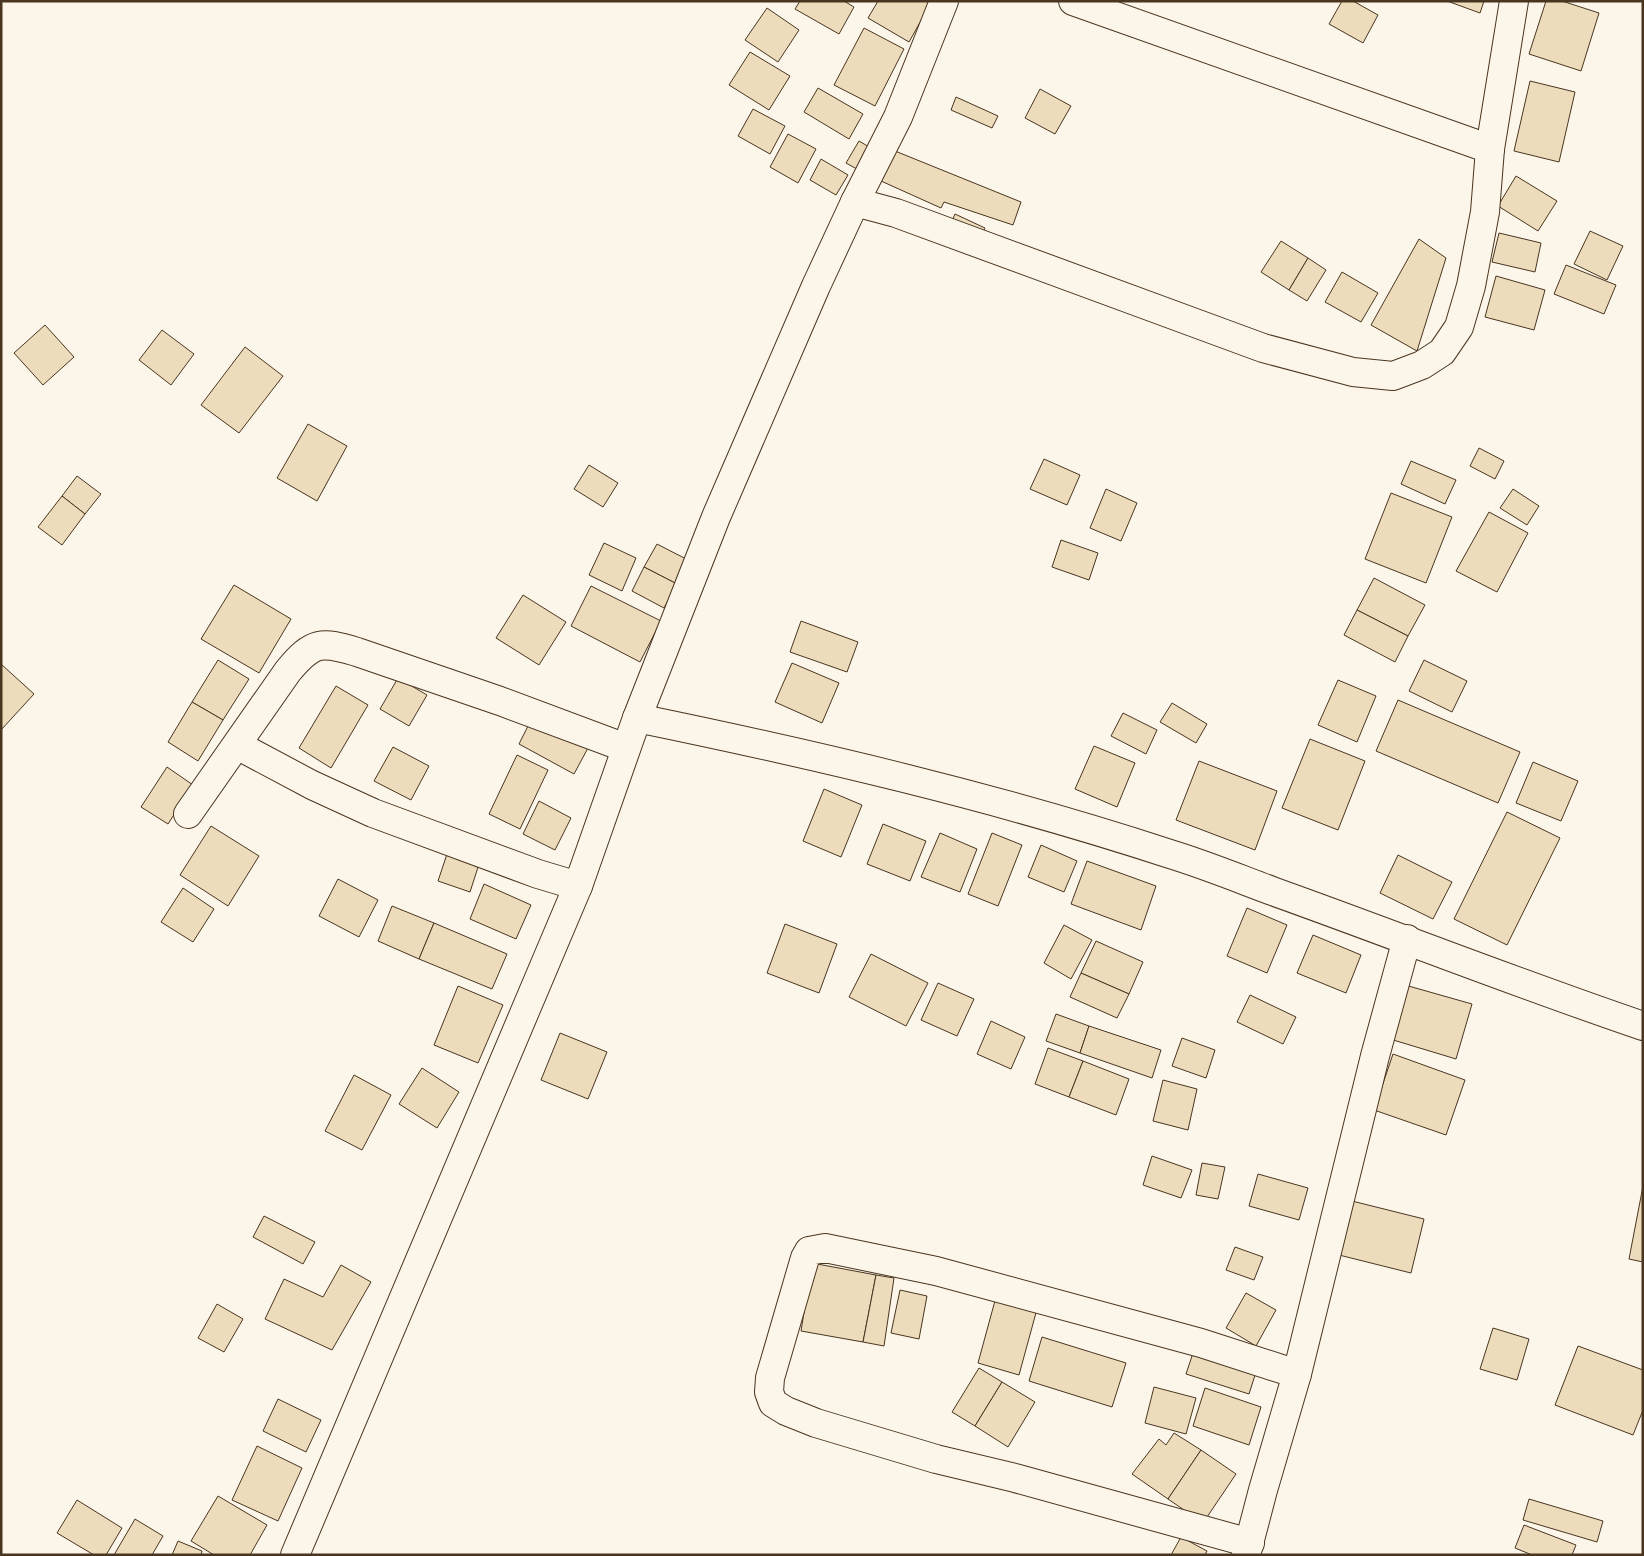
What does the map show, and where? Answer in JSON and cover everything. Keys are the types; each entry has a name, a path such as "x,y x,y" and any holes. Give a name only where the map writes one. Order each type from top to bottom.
{"street":[{"path":"295,1555 578,886 637,718 716,517 854,202 898,117 944,1"},
{"path":"1073,1 1490,149"},
{"path":"854,202 896,213 1262,348 1353,372 1393,376 1422,365 1442,352 1459,327 1472,286 1485,212 1490,149 1514,1"},
{"path":"188,814 300,655 318,645 336,646 357,652 500,701 626,748"},
{"path":"637,718 849,764 1042,814 1173,855 1643,1026"},
{"path":"237,745 312,785 373,813 538,874 578,886"},
{"path":"1297,1374 1201,1343 946,1274 824,1248 815,1249 806,1255 770,1378 769,1392 773,1403 786,1411 816,1423 936,1459 1025,1481 1248,1549 1297,1374 1375,1056 1407,939"}],"building":[{"path":"800,1 844,1 854,7 839,34 795,9"},
{"path":"878,1 932,1 909,42 868,18"},
{"path":"1342,1 1353,1 1378,15 1363,43 1329,24"},
{"path":"1447,1 1484,1 1480,13"},
{"path":"1546,1 1562,1 1599,13 1581,71 1529,54"},
{"path":"767,8 799,30 778,62 745,40"},
{"path":"864,28 904,49 875,106 834,85"},
{"path":"750,52 790,76 769,110 729,85"},
{"path":"1530,81 1575,92 1559,162 1514,151"},
{"path":"818,88 863,114 849,139 804,112"},
{"path":"1040,89 1071,106 1055,134 1025,118"},
{"path":"956,97 998,116 992,128 951,110"},
{"path":"753,109 785,126 770,154 738,136"},
{"path":"788,134 816,149 798,183 770,167"},
{"path":"859,141 876,151 864,173 846,163"},
{"path":"895,151 1021,202 1013,225 944,202 941,208 881,181"},
{"path":"821,159 848,175 836,195 810,180"},
{"path":"1516,176 1557,201 1538,231 1498,206"},
{"path":"955,214 985,228 980,239 950,225"},
{"path":"1590,231 1623,246 1607,280 1574,264"},
{"path":"1499,233 1541,243 1535,272 1492,262"},
{"path":"1419,239 1446,258 1417,351 1371,325"},
{"path":"1281,241 1308,258 1289,290 1261,272"},
{"path":"1308,258 1326,270 1307,301 1289,290"},
{"path":"1566,265 1616,285 1604,314 1554,294"},
{"path":"1342,272 1378,293 1361,322 1325,302"},
{"path":"1496,276 1545,290 1534,330 1485,317"},
{"path":"45,325 74,357 43,385 14,353"},
{"path":"162,330 194,354 171,385 139,360"},
{"path":"245,347 283,376 239,433 201,405"},
{"path":"308,424 347,446 317,501 277,478"},
{"path":"1479,448 1504,461 1495,479 1470,466"},
{"path":"1044,459 1080,475 1067,505 1030,489"},
{"path":"1411,461 1456,480 1445,504 1401,484"},
{"path":"589,465 618,483 603,507 574,489"},
{"path":"77,476 101,494 85,514 62,496"},
{"path":"1106,489 1137,503 1121,541 1090,528"},
{"path":"1513,489 1539,506 1527,525 1500,508"},
{"path":"1391,493 1452,517 1426,583 1365,559"},
{"path":"62,496 85,514 62,545 38,527"},
{"path":"1489,512 1528,533 1497,592 1456,571"},
{"path":"1061,540 1098,553 1089,580 1052,567"},
{"path":"604,543 636,558 622,591 589,575"},
{"path":"657,544 690,561 677,584 644,567"},
{"path":"644,567 677,584 664,608 632,591"},
{"path":"1374,578 1425,605 1408,636 1357,610"},
{"path":"234,585 291,619 259,673 201,639"},
{"path":"591,586 661,621 640,662 571,626"},
{"path":"523,595 566,622 539,665 496,638"},
{"path":"1357,610 1408,636 1395,662 1344,635"},
{"path":"801,621 858,642 847,672 790,652"},
{"path":"218,660 249,679 223,720 192,702"},
{"path":"1424,660 1467,681 1452,712 1409,691"},
{"path":"792,663 839,683 822,723 775,702"},
{"path":"1,664 34,694 1,730"},
{"path":"398,678 427,695 409,726 380,709"},
{"path":"1338,680 1376,696 1357,742 1318,725"},
{"path":"336,686 368,705 331,768 299,748"},
{"path":"1398,700 1520,752 1498,803 1376,751"},
{"path":"192,702 223,720 198,761 168,742"},
{"path":"1172,703 1207,724 1196,743 1160,722"},
{"path":"1123,713 1157,730 1146,754 1111,736"},
{"path":"532,718 588,748 574,774 519,744"},
{"path":"1310,739 1365,761 1338,830 1282,808"},
{"path":"1094,746 1135,763 1117,807 1075,789"},
{"path":"393,747 429,766 411,800 374,781"},
{"path":"517,755 548,770 520,829 489,814"},
{"path":"1199,761 1277,791 1255,850 1176,820"},
{"path":"1533,762 1578,781 1561,821 1516,803"},
{"path":"167,767 193,785 168,824 141,807"},
{"path":"824,789 862,805 841,857 803,841"},
{"path":"539,801 571,818 555,850 523,834"},
{"path":"1507,812 1560,838 1507,945 1454,919"},
{"path":"883,824 926,841 910,881 867,864"},
{"path":"211,826 259,856 228,906 180,875"},
{"path":"940,833 977,849 960,892 921,877"},
{"path":"992,833 1022,845 998,906 968,894"},
{"path":"1041,845 1077,861 1064,892 1028,877"},
{"path":"448,851 480,861 470,892 438,881"},
{"path":"1398,855 1452,882 1433,919 1380,893"},
{"path":"1087,861 1156,886 1141,930 1071,904"},
{"path":"338,879 378,900 359,937 319,916"},
{"path":"484,884 531,905 516,939 470,919"},
{"path":"183,888 214,909 193,942 161,922"},
{"path":"392,906 434,923 419,959 378,941"},
{"path":"1247,908 1287,925 1267,973 1227,956"},
{"path":"434,923 507,954 492,989 419,959"},
{"path":"785,924 837,944 819,993 767,973"},
{"path":"1064,925 1092,940 1071,979 1044,963"},
{"path":"1313,935 1361,955 1346,993 1297,973"},
{"path":"1096,941 1143,962 1129,994 1081,973"},
{"path":"871,954 928,983 906,1026 849,997"},
{"path":"1081,973 1129,994 1117,1018 1070,997"},
{"path":"938,983 974,999 957,1036 921,1020"},
{"path":"1405,985 1472,1004 1456,1059 1390,1039"},
{"path":"458,986 503,1005 478,1063 434,1045"},
{"path":"1250,995 1296,1017 1283,1044 1237,1022"},
{"path":"1056,1014 1089,1026 1080,1053 1046,1041"},
{"path":"991,1021 1025,1037 1011,1069 977,1054"},
{"path":"1089,1026 1161,1050 1152,1078 1080,1053"},
{"path":"560,1033 607,1052 588,1099 541,1080"},
{"path":"1182,1038 1215,1050 1206,1078 1172,1066"},
{"path":"1048,1048 1083,1061 1069,1097 1035,1084"},
{"path":"1393,1054 1465,1080 1446,1135 1374,1110"},
{"path":"1083,1061 1129,1079 1116,1115 1069,1097"},
{"path":"422,1068 459,1092 437,1128 399,1104"},
{"path":"354,1075 391,1095 362,1150 325,1131"},
{"path":"1163,1080 1197,1089 1188,1130 1153,1121"},
{"path":"1152,1156 1192,1170 1181,1198 1143,1185"},
{"path":"1202,1163 1225,1167 1218,1199 1196,1195"},
{"path":"1258,1174 1308,1188 1299,1220 1249,1206"},
{"path":"1643,1186 1643,1262 1629,1259"},
{"path":"1352,1201 1424,1219 1411,1273 1339,1255"},
{"path":"264,1216 315,1242 303,1264 253,1237"},
{"path":"1235,1247 1263,1257 1254,1280 1226,1270"},
{"path":"812,1263 876,1275 863,1342 801,1331"},
{"path":"341,1265 371,1282 332,1350 265,1319 284,1279 323,1297"},
{"path":"876,1275 894,1278 884,1346 863,1342"},
{"path":"900,1290 927,1296 919,1339 891,1333"},
{"path":"1246,1293 1276,1310 1256,1346 1226,1328"},
{"path":"996,1297 1037,1309 1019,1375 978,1363"},
{"path":"217,1304 243,1319 224,1352 198,1338"},
{"path":"1493,1328 1529,1339 1517,1380 1480,1369"},
{"path":"1042,1337 1126,1363 1112,1407 1029,1381"},
{"path":"1578,1346 1643,1370 1643,1410 1633,1435 1555,1405"},
{"path":"1194,1350 1257,1369 1249,1394 1186,1374"},
{"path":"979,1368 1002,1382 975,1426 952,1412"},
{"path":"1002,1382 1035,1402 1008,1447 975,1426"},
{"path":"1154,1387 1196,1398 1186,1434 1145,1423"},
{"path":"1205,1388 1261,1407 1249,1445 1193,1426"},
{"path":"278,1399 321,1420 306,1452 263,1431"},
{"path":"1174,1433 1201,1450 1168,1499 1132,1474 1159,1439 1166,1445"},
{"path":"257,1446 302,1468 278,1521 232,1500"},
{"path":"1201,1450 1236,1474 1203,1523 1168,1499"},
{"path":"218,1496 267,1525 250,1555 214,1555 191,1541"},
{"path":"1529,1499 1603,1521 1597,1542 1523,1520"},
{"path":"77,1500 122,1528 106,1555 94,1555 57,1533"},
{"path":"135,1519 163,1536 152,1555 114,1555"},
{"path":"1524,1525 1576,1545 1572,1555 1532,1555 1515,1548"},
{"path":"1181,1537 1207,1551 1205,1555 1171,1555"},
{"path":"178,1541 202,1551 201,1555 172,1555"}]}
